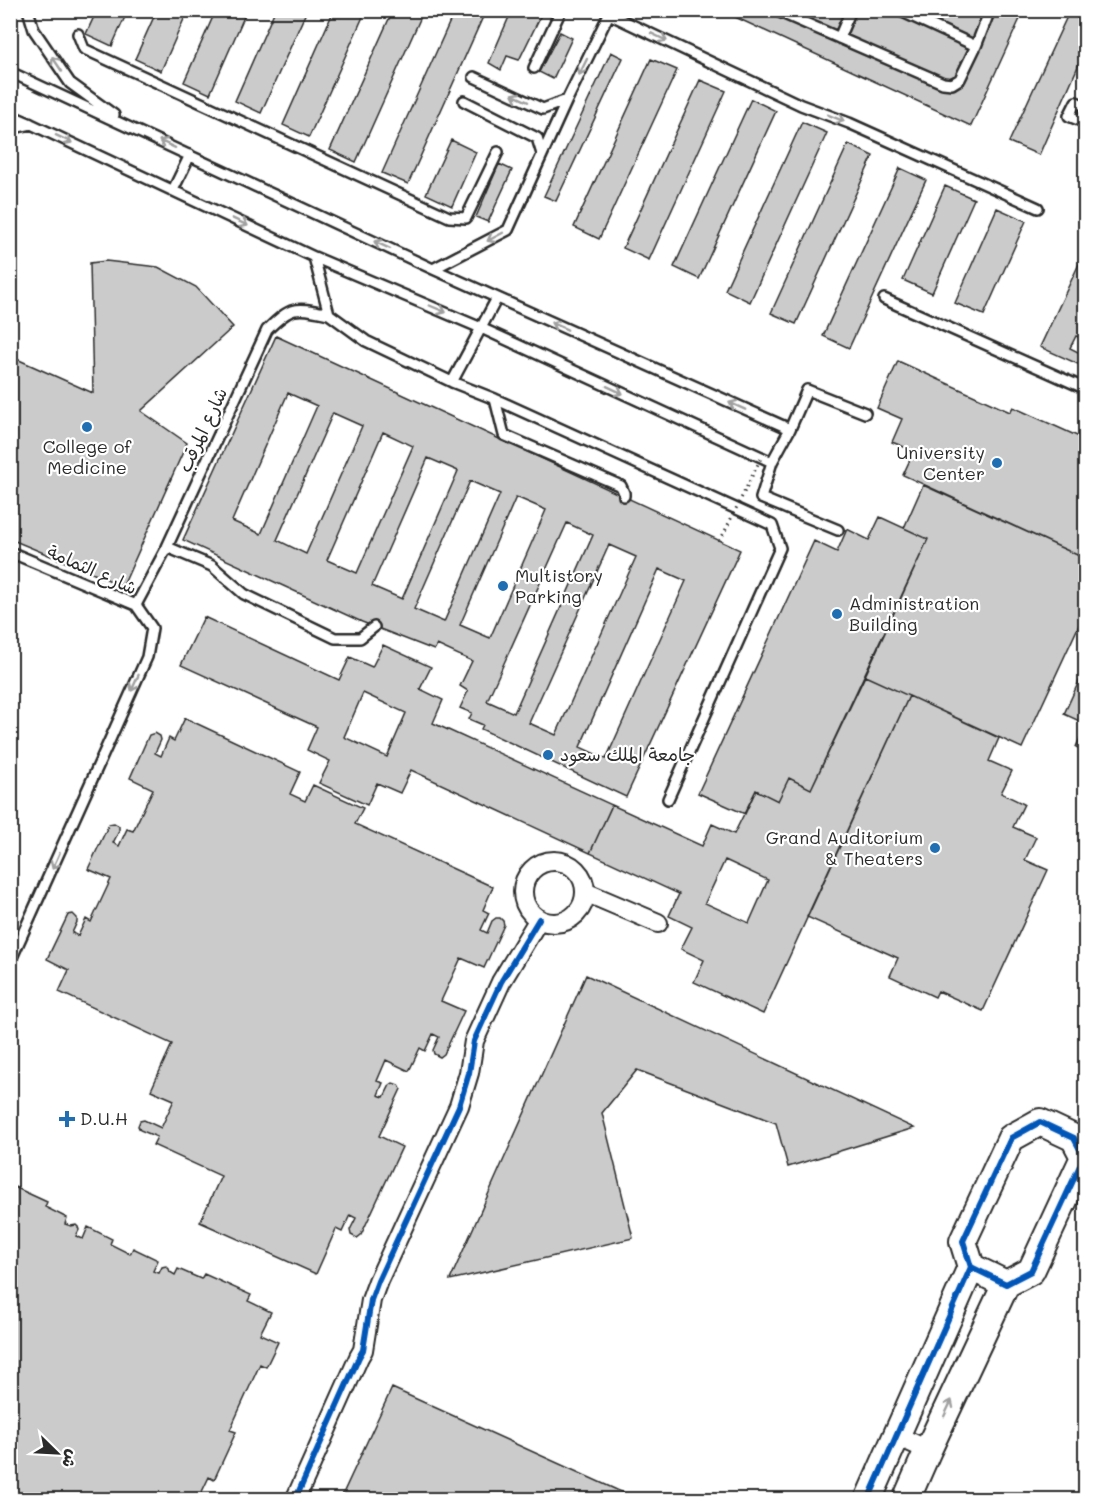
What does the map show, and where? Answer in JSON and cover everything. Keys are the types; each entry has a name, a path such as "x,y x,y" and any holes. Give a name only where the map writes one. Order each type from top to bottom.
{"street":[{"path":"561,861 578,872 585,892 583,903 570,919 560,923 549,923 539,920 531,913 525,904 523,885 533,868 542,863 561,861"},
{"path":"585,892 658,923"},
{"path":"295,1500 363,1350 371,1300 378,1281 459,1106 469,1073 474,1041 501,982 539,920"},
{"path":"874,1497 897,1436 971,1267 963,1241 1011,1137 1040,1122 1074,1138 1084,1157 1031,1271 1006,1284 906,1500"},
{"path":"971,1267 1006,1284"},
{"path":"897,1436 928,1450"}],"lane":[{"path":"28,10 34,30 70,83 133,128"},
{"path":"534,68 561,10"},
{"path":"775,10 943,83 952,84 960,79 990,10"},
{"path":"839,38 851,10"},
{"path":"898,10 976,46"},
{"path":"433,269 508,230 610,12 801,105 849,123 1038,208"},
{"path":"78,34 84,49 449,217 466,218 498,152"},
{"path":"10,72 496,298 790,429"},
{"path":"474,77 543,109 567,100"},
{"path":"464,101 537,138 543,154"},
{"path":"1081,104 1069,116 1086,123"},
{"path":"10,115 314,257 481,328 772,462"},
{"path":"10,129 31,124"},
{"path":"173,190 190,155"},
{"path":"314,257 329,314 366,341 452,382 495,399 772,525 780,548 668,799"},
{"path":"452,382 496,298"},
{"path":"884,299 1086,389"},
{"name":"شارع المرقب","path":"136,605 167,547 267,330 284,314 302,308 329,314"},
{"path":"838,530 761,498 772,462 807,390 865,412"},
{"path":"495,399 504,435 621,486 624,496"},
{"path":"167,547 212,566 244,594 335,639 360,638 374,627"},
{"name":"شارع الثمامة","path":"10,552 136,605 152,628 147,657 10,962"}],"path":[{"path":"720,541 761,458"}],"building":[{"path":"97,10 128,10 112,46 86,34"},
{"path":"157,10 188,10 161,71 135,59"},
{"path":"216,10 247,10 210,94 184,82"},
{"path":"275,10 307,10 261,113 235,101"},
{"path":"334,10 366,10 309,137 283,125"},
{"path":"393,10 424,10 356,162 330,150"},
{"path":"455,10 486,10 408,184 382,173"},
{"path":"512,10 543,11 519,60 507,56 501,70 489,63"},
{"path":"720,10 1024,10 971,126"},
{"path":"1070,10 1086,10 1086,48 1039,155 1009,142"},
{"path":"560,32 572,38 553,79 539,72"},
{"path":"611,52 623,58 556,201 544,196"},
{"path":"651,59 677,70 599,239 574,227"},
{"path":"700,80 726,91 649,260 623,248"},
{"path":"751,99 776,111 699,279 674,267"},
{"path":"802,122 827,133 750,302 725,290"},
{"path":"451,140 476,152 452,206 426,194"},
{"path":"848,144 873,156 796,324 771,313"},
{"path":"499,164 512,170 488,222 476,217"},
{"path":"900,168 926,180 849,348 823,336"},
{"path":"945,186 974,199 932,293 903,280"},
{"path":"997,208 1026,221 984,315 955,303"},
{"path":"1086,249 1086,340 1076,336 1070,348 1086,356 1086,363 1080,365 1040,347"},
{"name":"College of Medicine","path":"106,261 158,267 196,287 233,327 141,411 187,443 123,586 10,539 10,356 93,393 90,263"},
{"name":"Multistory Parking","path":"276,336 740,550 626,797 481,729 483,725 469,719 472,713 460,708 468,691 460,686 472,661 437,645 434,650 362,622 183,540"},
{"name":"University Center","path":"898,361 1010,412 1013,407 1086,440 1086,559 903,475 914,451 892,442 902,419 877,408"},
{"path":"288,393 317,406 261,534 232,521"},
{"path":"333,413 362,426 306,554 277,540"},
{"path":"383,432 413,446 357,573 327,560"},
{"path":"428,458 458,471 402,599 372,586"},
{"path":"470,481 500,494 444,622 414,609"},
{"path":"923,485 1086,559 1086,610 1022,748 865,676 928,539 904,528"},
{"path":"516,497 546,510 490,638 460,625"},
{"name":"Administration Building","path":"880,517 928,539 811,789 789,778 778,801 756,790 745,814 698,793 814,541 837,552 847,529 869,540"},
{"path":"567,523 593,535 514,713 487,701"},
{"path":"609,545 636,557 556,735 529,723"},
{"path":"659,569 686,581 606,759 580,747"},
{"path":"204,617 339,680 350,657 372,667 383,645 431,667 420,689 443,700 433,723 612,805 590,853 411,770 400,793 377,783 367,805 319,783 330,761 307,750 317,727 181,665","holes":["363,693 406,713 387,757 344,737"]},
{"path":"1086,666 1086,724 1064,714"},
{"path":"865,676 909,696 763,1014 694,982 704,960 681,949 692,927 669,916 679,894 590,853 612,805 702,846 712,824 734,834 756,790 778,801 789,778 811,789","holes":["725,860 768,880 749,923 705,903"]},
{"name":"Grand Auditorium & Theaters","path":"909,696 999,738 989,761 1012,771 1001,793 1024,804 1013,827 1036,837 1025,860 1048,870 983,1011 938,991 935,997 890,976 898,958 807,917"},
{"path":"185,718 300,772 290,794 305,801 313,785 363,808 355,824 493,887 483,910 489,913 481,930 487,933 492,921 496,918 500,918 504,925 484,968 461,958 441,1001 464,1011 444,1054 440,1057 434,1054 433,1050 439,1037 433,1034 425,1051 420,1048 409,1071 386,1060 377,1081 383,1083 378,1095 384,1097 393,1083 399,1085 401,1089 379,1136 402,1147 361,1235 357,1238 351,1235 350,1230 356,1218 350,1215 342,1232 336,1229 316,1274 200,1222 221,1176 153,1145 157,1137 140,1130 138,1126 140,1121 144,1120 161,1128 174,1100 151,1090 172,1044 59,992 69,970 47,959 68,915 73,914 77,918 72,933 78,936 86,919 91,922 111,879 88,869 109,824 114,823 119,826 113,843 119,846 127,829 133,831 153,789 130,778 149,735 155,733 160,736 161,740 155,753 161,756 169,738 174,741"},
{"path":"1086,725 1086,752 1076,747"},
{"path":"586,975 914,1128 788,1167 776,1123 637,1070 602,1113 633,1238 450,1280"},
{"path":"10,1185 47,1202 45,1207 67,1218 65,1224 78,1227 76,1236 83,1239 88,1227 112,1239 110,1244 130,1254 133,1248 158,1260 153,1271 159,1273 162,1267 166,1266 175,1275 178,1269 201,1279 204,1274 251,1295 248,1301 271,1312 260,1334 278,1342 266,1367 260,1364 230,1430 236,1432 214,1480 209,1477 198,1500 10,1500"},
{"path":"392,1388 639,1500 340,1500"}],"cycle path":[{"path":"295,1500 363,1350 371,1300 378,1281 459,1106 469,1073 474,1041 501,982 539,919"},
{"path":"868,1500 971,1267 963,1241 1011,1138 1040,1122 1074,1138 1084,1157 1031,1271 1006,1284 971,1267"}],"place":[{"name":"College of Medicine","path":"87,427"},
{"name":"University Center","path":"997,463"},
{"name":"Multistory Parking","path":"503,586"},
{"name":"Administration Building","path":"837,614"},
{"name":"جامعة الملك سعود","path":"548,755"},
{"name":"Grand Auditorium & Theaters","path":"935,848"},
{"name":"D.U.H","path":"67,1119"}]}
